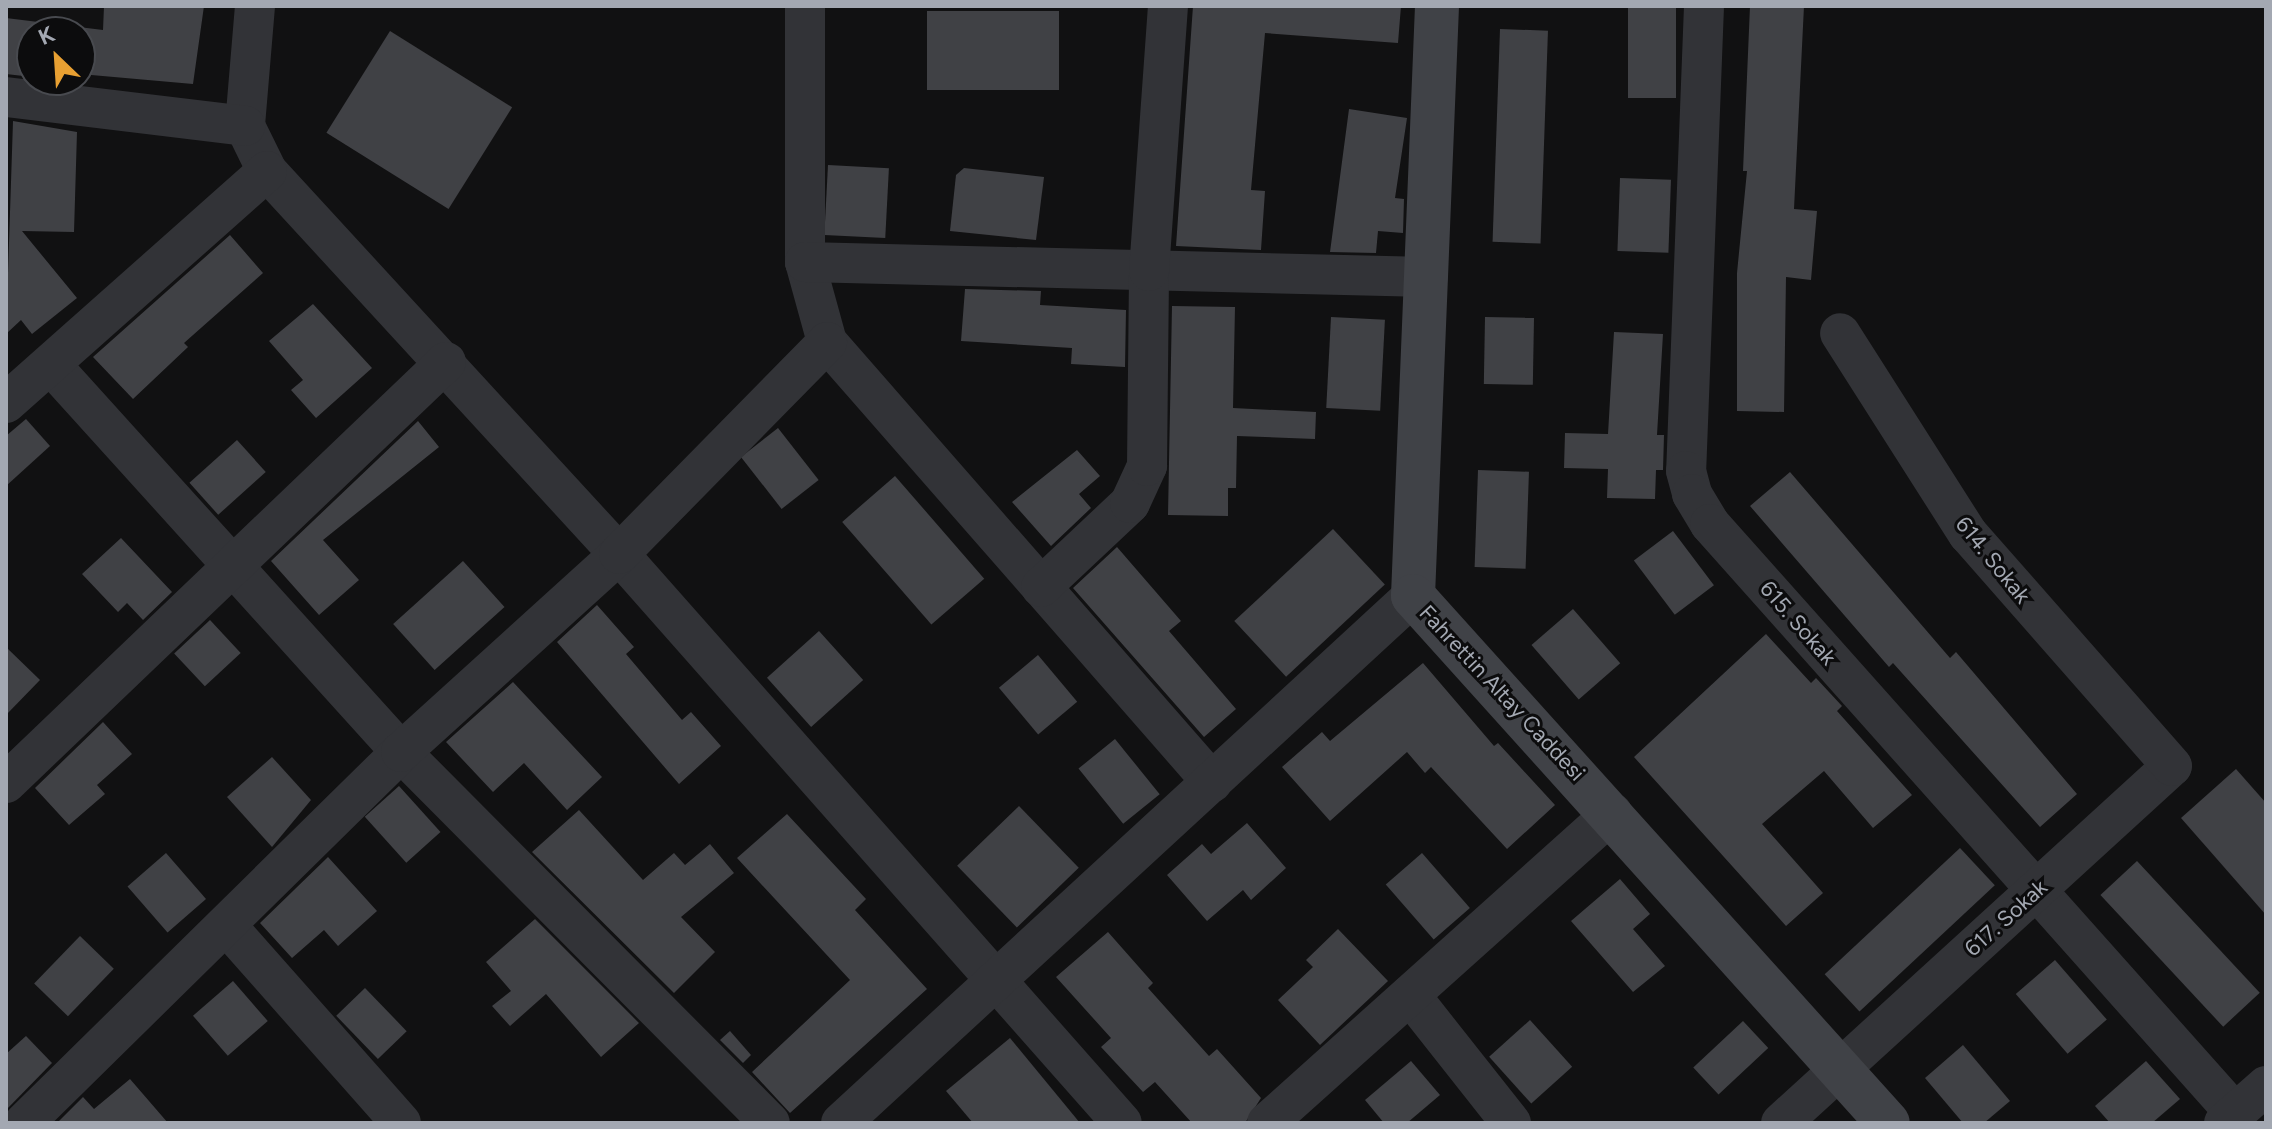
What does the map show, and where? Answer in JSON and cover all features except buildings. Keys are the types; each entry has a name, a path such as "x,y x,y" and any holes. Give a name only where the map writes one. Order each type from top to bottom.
{"street":[{"path":"255,6 245,126 267,171 446,362 619,554 994,982 1122,1123"},
{"path":"805,6 805,262 827,342 1212,782"},
{"path":"1041,587 1130,503 1147,466 1149,271 1168,6"},
{"name":"Fahrettin Altay Caddesi","path":"1437,6 1413,596 1612,813 1888,1123"},
{"name":"615. Sokak","path":"1704,6 1686,471 1692,494 1710,524 2035,891 2229,1118"},
{"path":"6,97 245,126"},
{"path":"6,402 267,171"},
{"path":"805,262 1428,277"},
{"name":"614. Sokak","path":"1840,333 1968,534 2172,766"},
{"path":"24,1123 401,752 619,554 827,342"},
{"path":"6,783 231,562 446,362"},
{"path":"51,365 401,752 770,1123"},
{"path":"841,1123 1413,596"},
{"name":"617. Sokak","path":"1781,1123 2172,766"},
{"path":"1267,1123 1612,813"},
{"path":"226,925 401,1123"},
{"path":"1410,995 1511,1123"},
{"path":"2229,1118 2266,1086"}]}
